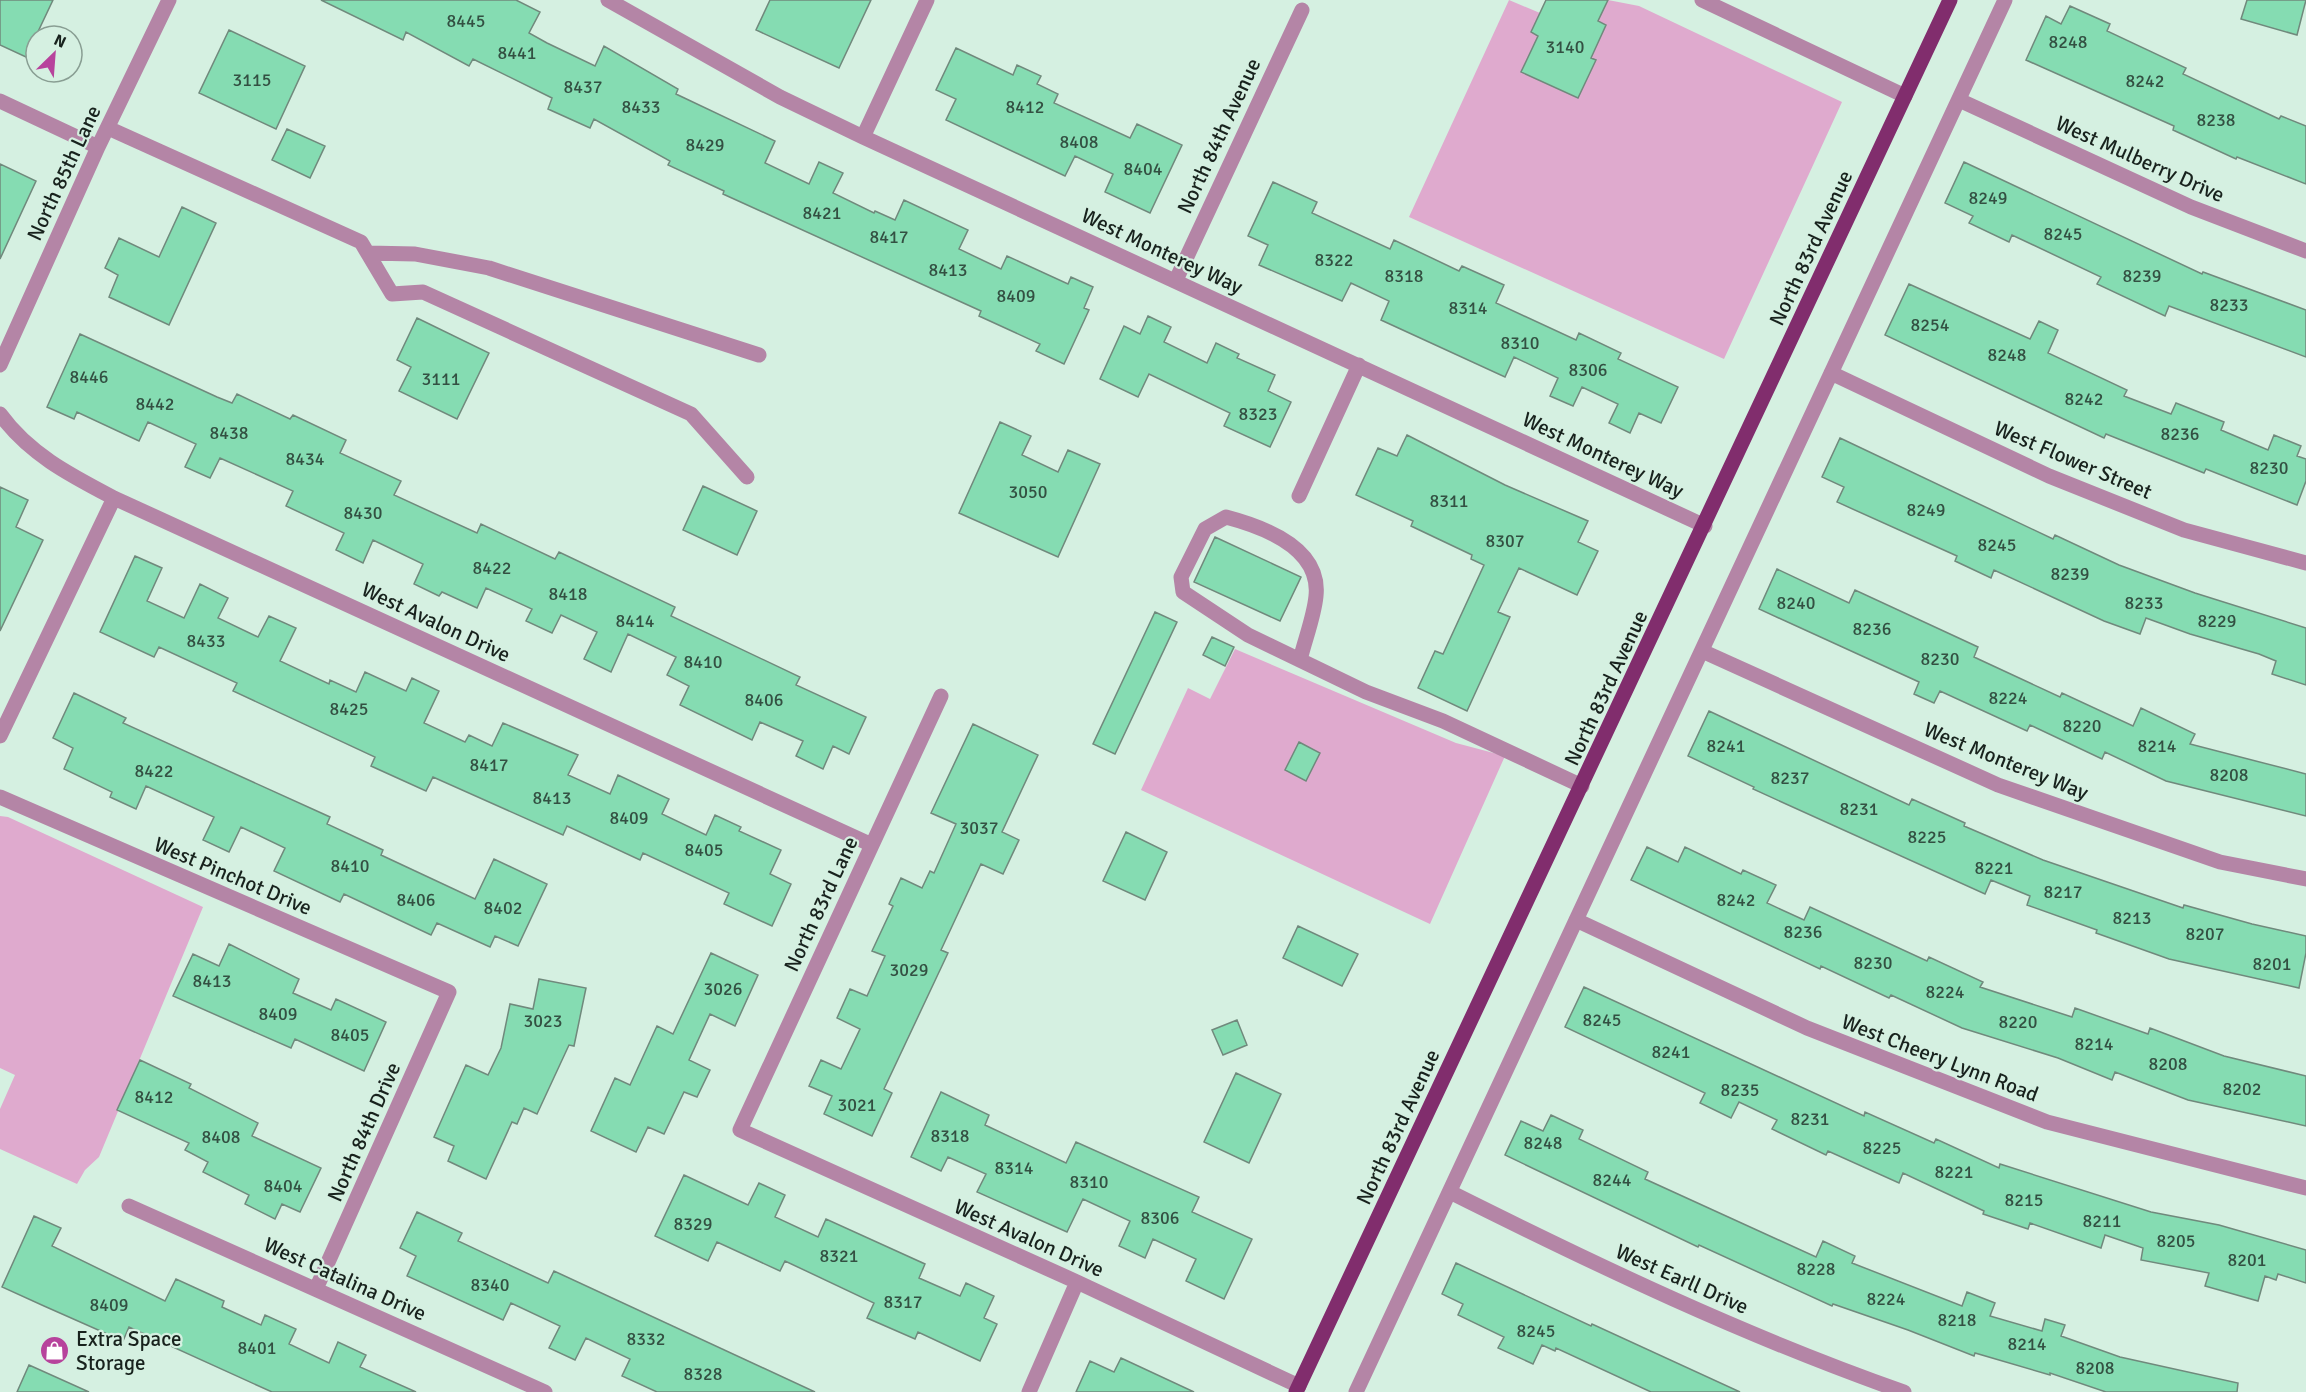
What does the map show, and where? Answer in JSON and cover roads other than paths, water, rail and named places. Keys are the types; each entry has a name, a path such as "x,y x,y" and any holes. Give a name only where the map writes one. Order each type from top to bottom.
{"main road":[{"name":"North 83rd Avenue","path":"1298,1389 1950,0"}],"street":[{"name":"North 85th Lane","path":"0,365 98,147 169,0"},
{"name":"West Monterey Way","path":"608,0 780,97 863,137 1705,525"},
{"path":"863,137 927,0"},
{"path":"1702,0 1905,96"},
{"path":"1356,1392 2006,0"},
{"name":"North 84th Avenue","path":"1176,280 1302,10"},
{"name":"West Mulberry Drive","path":"1959,100 2191,207 2306,251"},
{"path":"0,101 98,147"},
{"path":"108,128 361,242 392,294 423,292 691,414 747,477"},
{"path":"368,253 415,254 489,268 759,355"},
{"path":"1299,496 1359,365"},
{"name":"West Flower Street","path":"1832,373 2049,476 2184,530 2306,563"},
{"name":"West Avalon Drive","path":"0,414 25,444 58,468 114,498 872,845"},
{"path":"0,736 114,498"},
{"path":"1300,660 1317,595 1312,568 1302,552 1251,523 1226,517 1204,529 1181,577 1183,592 1248,636 1366,692 1443,721 1582,786"},
{"name":"West Monterey Way","path":"1702,651 1998,785 2220,862 2306,879"},
{"name":"North 83rd Lane","path":"740,1130 941,696"},
{"name":"West Pinchot Drive","path":"0,798 449,992"},
{"name":"West Cheery Lynn Road","path":"1576,920 1807,1028 2047,1122 2306,1188"},
{"name":"North 84th Drive","path":"316,1289 449,992"},
{"name":"West Avalon Drive","path":"740,1130 1077,1282 1298,1389"},
{"name":"West Earll Drive","path":"1450,1192 1619,1276 1827,1365 1904,1392"},
{"name":"West Catalina Drive","path":"129,1206 545,1392"},
{"path":"1029,1392 1077,1282"}],"place":[{"name":"Extra Space Storage","path":"55,1351"}]}
